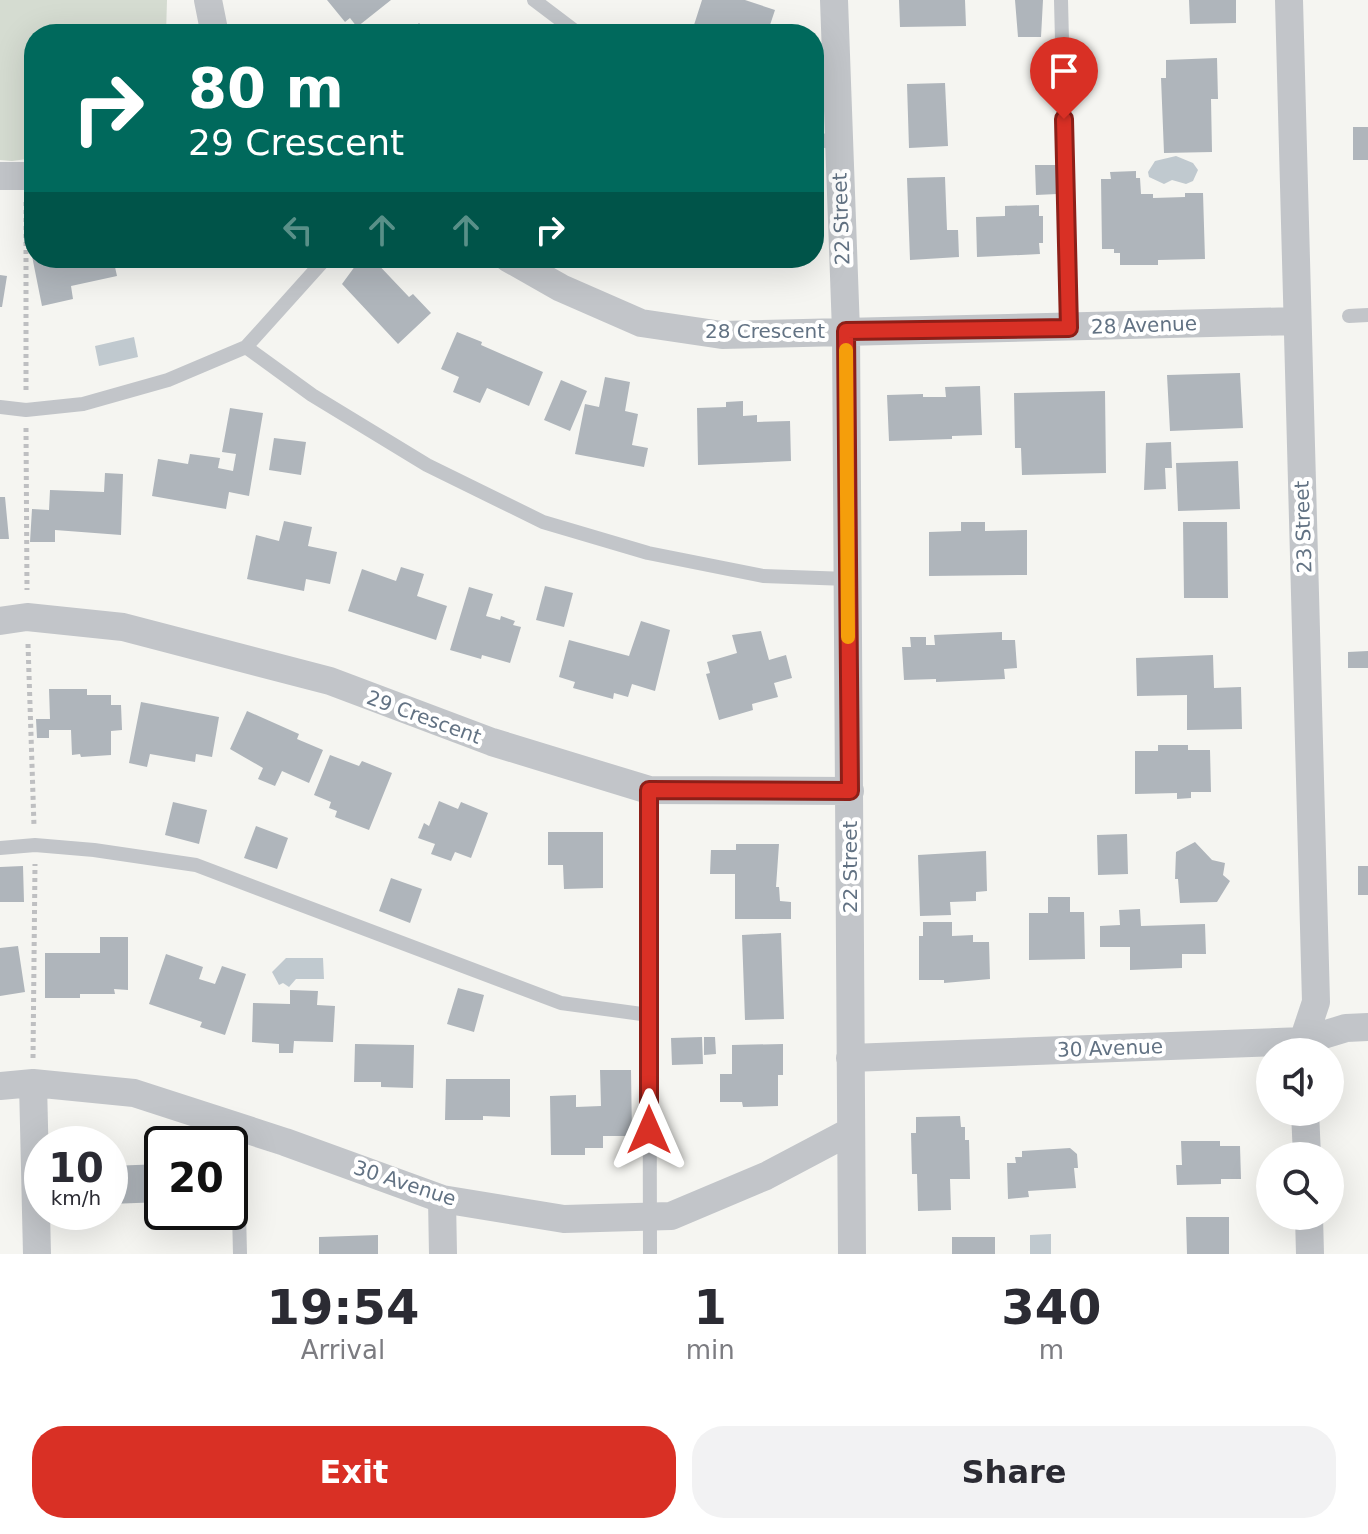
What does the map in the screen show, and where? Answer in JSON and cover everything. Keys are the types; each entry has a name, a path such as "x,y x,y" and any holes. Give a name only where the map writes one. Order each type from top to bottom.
{"street":[{"path":"208,0 213,24"},
{"name":"22 Street","path":"834,0 826,141 846,331 852,1254"},
{"name":"23 Street","path":"1289,0 1316,1002 1306,1038"},
{"path":"0,176 24,176"},
{"name":"28 Crescent","path":"526,268 561,288 641,323 722,335 846,331"},
{"name":"28 Avenue","path":"846,331 1297,321"},
{"name":"29 Crescent","path":"0,621 27,617 123,627 330,681 492,742 649,790 850,791"},
{"name":"30 Avenue","path":"1323,1038 1346,1028 1368,1027"},
{"name":"30 Avenue","path":"850,1058 1256,1048"},
{"path":"33,1083 37,1254"},
{"name":"30 Avenue","path":"0,1086 33,1083 134,1093 234,1126"},
{"name":"30 Avenue","path":"248,1131 442,1199 564,1219 671,1216 766,1176 851,1131"},
{"path":"442,1199 443,1254"},
{"path":"1309,1230 1310,1254"}],"lane":[{"path":"534,0 566,24"},
{"path":"1061,0 1069,328"},
{"path":"0,407 26,410 83,404 168,380 246,347 317,268"},
{"path":"1349,316 1368,315"},
{"path":"246,347 312,395 427,465 543,522 648,553 763,576 848,579"},
{"path":"649,790 650,1254"},
{"path":"0,848 35,845 94,850 196,865 561,1003 649,1015"},
{"path":"239,1230 240,1254"}],"shaded area":[{"path":"0,0 167,0 166,24 24,24 24,159 0,160"},
{"path":"1176,156 1193,163 1198,170 1193,181 1186,184 1172,180 1164,184 1149,177 1148,172 1155,161"},
{"path":"134,337 138,357 99,366 95,346"},
{"path":"286,958 323,958 324,979 296,979 289,987 283,983 279,985 272,972"},
{"path":"1051,1234 1051,1254 1030,1254 1030,1235"}],"building":[{"path":"327,0 391,0 361,24 355,24 350,18 345,22"},
{"path":"702,0 745,0 775,10 770,24 694,24"},
{"path":"899,0 965,0 966,26 900,27"},
{"path":"1015,0 1043,0 1041,37 1018,37"},
{"path":"1189,0 1236,0 1236,23 1190,24"},
{"path":"1217,58 1218,99 1211,99 1212,152 1164,153 1161,78 1166,78 1166,60"},
{"path":"945,83 948,146 909,148 907,84"},
{"path":"1353,127 1368,127 1368,160 1353,160"},
{"path":"1035,165 1056,165 1057,194 1036,195"},
{"path":"1136,171 1136,178 1140,178 1141,194 1153,194 1153,198 1203,193 1205,259 1158,260 1158,265 1120,265 1120,253 1114,253 1114,249 1102,249 1101,179 1111,179 1110,172"},
{"path":"945,177 947,230 958,230 959,257 910,260 907,178"},
{"path":"1039,205 1039,216 1043,216 1040,254 977,257 976,217 1005,216 1005,206"},
{"path":"34,268 115,268 117,276 71,286 73,299 42,306"},
{"path":"354,268 381,268 409,297 413,294 431,313 398,344 342,284"},
{"path":"0,275 7,276 2,307 0,307"},
{"path":"457,332 543,372 529,406 487,388 480,403 453,392 459,377 441,369"},
{"path":"1240,373 1243,428 1170,431 1167,375"},
{"path":"605,377 630,382 625,411 638,414 632,445 648,448 644,467 575,454 585,404 599,407"},
{"path":"561,380 587,391 570,431 544,420"},
{"path":"980,386 982,435 889,441 887,395 946,397 945,387"},
{"path":"1105,391 1106,473 1022,475 1021,448 1015,448 1014,393"},
{"path":"743,401 743,416 757,415 757,422 790,421 791,461 698,465 697,408 726,407 726,402"},
{"path":"230,408 263,413 249,496 229,492 226,509 152,496 158,459 188,464 190,454 220,458 218,468 233,471 236,454 222,452"},
{"path":"274,438 306,442 301,475 269,470"},
{"path":"1171,442 1172,468 1165,468 1166,489 1144,490 1146,443"},
{"path":"1238,461 1240,509 1178,511 1176,463"},
{"path":"105,473 123,474 121,535 55,530 55,542 30,542 32,509 49,510 50,490 104,492"},
{"path":"0,497 5,497 9,539 0,539"},
{"path":"284,521 312,527 308,546 337,552 330,584 306,579 304,591 247,579 256,535 279,541"},
{"path":"961,522 985,522 985,531 1027,530 1027,575 929,576 929,532 961,531"},
{"path":"1183,522 1227,522 1228,598 1184,598"},
{"path":"401,567 424,574 417,596 447,606 436,640 348,611 362,569 396,581"},
{"path":"545,586 573,593 564,627 536,620"},
{"path":"469,587 493,594 486,616 500,620 501,616 521,627 510,663 450,650"},
{"path":"641,621 670,630 655,691 632,684 628,697 614,693 613,699 573,688 575,682 559,677 569,640 629,656"},
{"path":"761,631 769,660 786,655 792,678 774,683 778,697 752,704 753,710 719,720 706,674 710,673 707,662 737,653 732,635"},
{"path":"1002,632 1002,640 1015,640 1017,668 1004,669 1005,679 904,680 902,647 911,647 910,637 926,637 926,645 935,645 934,635"},
{"path":"1368,651 1368,668 1348,668 1348,652"},
{"path":"1213,655 1214,688 1241,687 1242,729 1187,730 1187,695 1137,696 1136,658"},
{"path":"49,689 87,689 87,695 111,695 111,705 121,705 122,730 111,731 111,755 72,755 71,730 49,730 49,738 37,738 36,719 50,719"},
{"path":"141,702 219,717 212,757 196,754 195,762 150,754 147,767 129,763"},
{"path":"247,711 299,734 297,739 323,750 309,783 282,771 275,786 258,779 263,768 230,749"},
{"path":"1158,745 1188,745 1188,750 1210,750 1211,792 1191,792 1191,798 1177,799 1177,793 1135,794 1135,751 1158,751"},
{"path":"330,755 359,766 362,761 392,773 369,830 335,817 337,811 329,808 331,802 314,795"},
{"path":"439,801 458,809 461,802 488,813 471,858 455,852 451,861 431,854 435,844 418,838 424,823 429,826"},
{"path":"173,802 207,810 199,844 165,835"},
{"path":"256,826 288,838 277,869 244,858"},
{"path":"548,832 603,832 603,888 564,889 563,865 548,865"},
{"path":"1127,834 1128,874 1098,875 1097,835"},
{"path":"1195,842 1212,860 1225,863 1223,875 1230,881 1217,902 1180,903 1178,879 1175,879 1176,852"},
{"path":"736,844 779,844 776,887 779,887 780,901 791,902 791,919 735,919 735,874 710,874 711,850 736,850"},
{"path":"986,851 987,891 976,892 976,901 950,902 951,915 920,916 918,855"},
{"path":"23,866 24,902 0,902 0,867"},
{"path":"1358,866 1368,866 1368,895 1358,895"},
{"path":"391,878 422,889 410,923 379,911"},
{"path":"1048,897 1070,897 1070,912 1084,912 1085,959 1029,960 1029,913 1048,913"},
{"path":"1140,909 1141,926 1205,924 1206,954 1182,954 1182,968 1130,970 1130,947 1100,947 1100,926 1120,925 1119,910"},
{"path":"923,922 952,922 952,936 973,935 973,942 989,942 990,979 944,983 944,980 919,980 919,936 923,936"},
{"path":"781,933 784,1019 745,1020 742,935"},
{"path":"100,937 128,937 128,990 114,989 115,994 80,994 80,998 45,998 45,953 100,953"},
{"path":"18,946 25,992 0,996 0,948"},
{"path":"166,954 203,967 199,979 215,984 222,966 246,974 225,1035 200,1027 202,1022 149,1004"},
{"path":"458,988 484,995 474,1032 447,1024"},
{"path":"290,990 318,991 317,1005 335,1006 333,1042 294,1041 293,1053 279,1053 279,1044 252,1042 253,1003 290,1004"},
{"path":"702,1037 703,1064 672,1065 671,1038"},
{"path":"704,1037 715,1037 716,1054 704,1055"},
{"path":"355,1044 414,1045 413,1088 381,1087 381,1082 354,1082"},
{"path":"783,1044 783,1075 778,1075 778,1106 743,1107 742,1102 720,1102 720,1074 732,1074 732,1045"},
{"path":"600,1070 631,1070 632,1136 603,1136 603,1148 585,1148 585,1155 551,1155 550,1096 576,1095 576,1107 601,1106"},
{"path":"446,1079 510,1079 510,1117 445,1120"},
{"path":"960,1116 961,1127 965,1127 965,1140 969,1140 970,1179 950,1179 951,1210 918,1211 917,1174 912,1174 911,1133 916,1133 916,1117"},
{"path":"1181,1141 1220,1141 1220,1146 1240,1146 1241,1179 1221,1179 1221,1184 1177,1185 1176,1165 1182,1165"},
{"path":"1070,1148 1077,1154 1078,1168 1074,1168 1076,1188 1028,1191 1029,1197 1008,1199 1007,1163 1016,1163 1015,1157 1022,1157 1022,1151"},
{"path":"128,1165 144,1165 144,1203 128,1203"},
{"path":"1186,1217 1229,1217 1229,1254 1187,1254"},
{"path":"378,1235 378,1254 319,1254 319,1237"},
{"path":"952,1237 995,1237 995,1254 952,1254"}],"slow traffic":[{"path":"846,350 848,637"}],"route":[{"path":"649,1130 649,790 850,791 846,331 1069,328 1064,119"}]}
